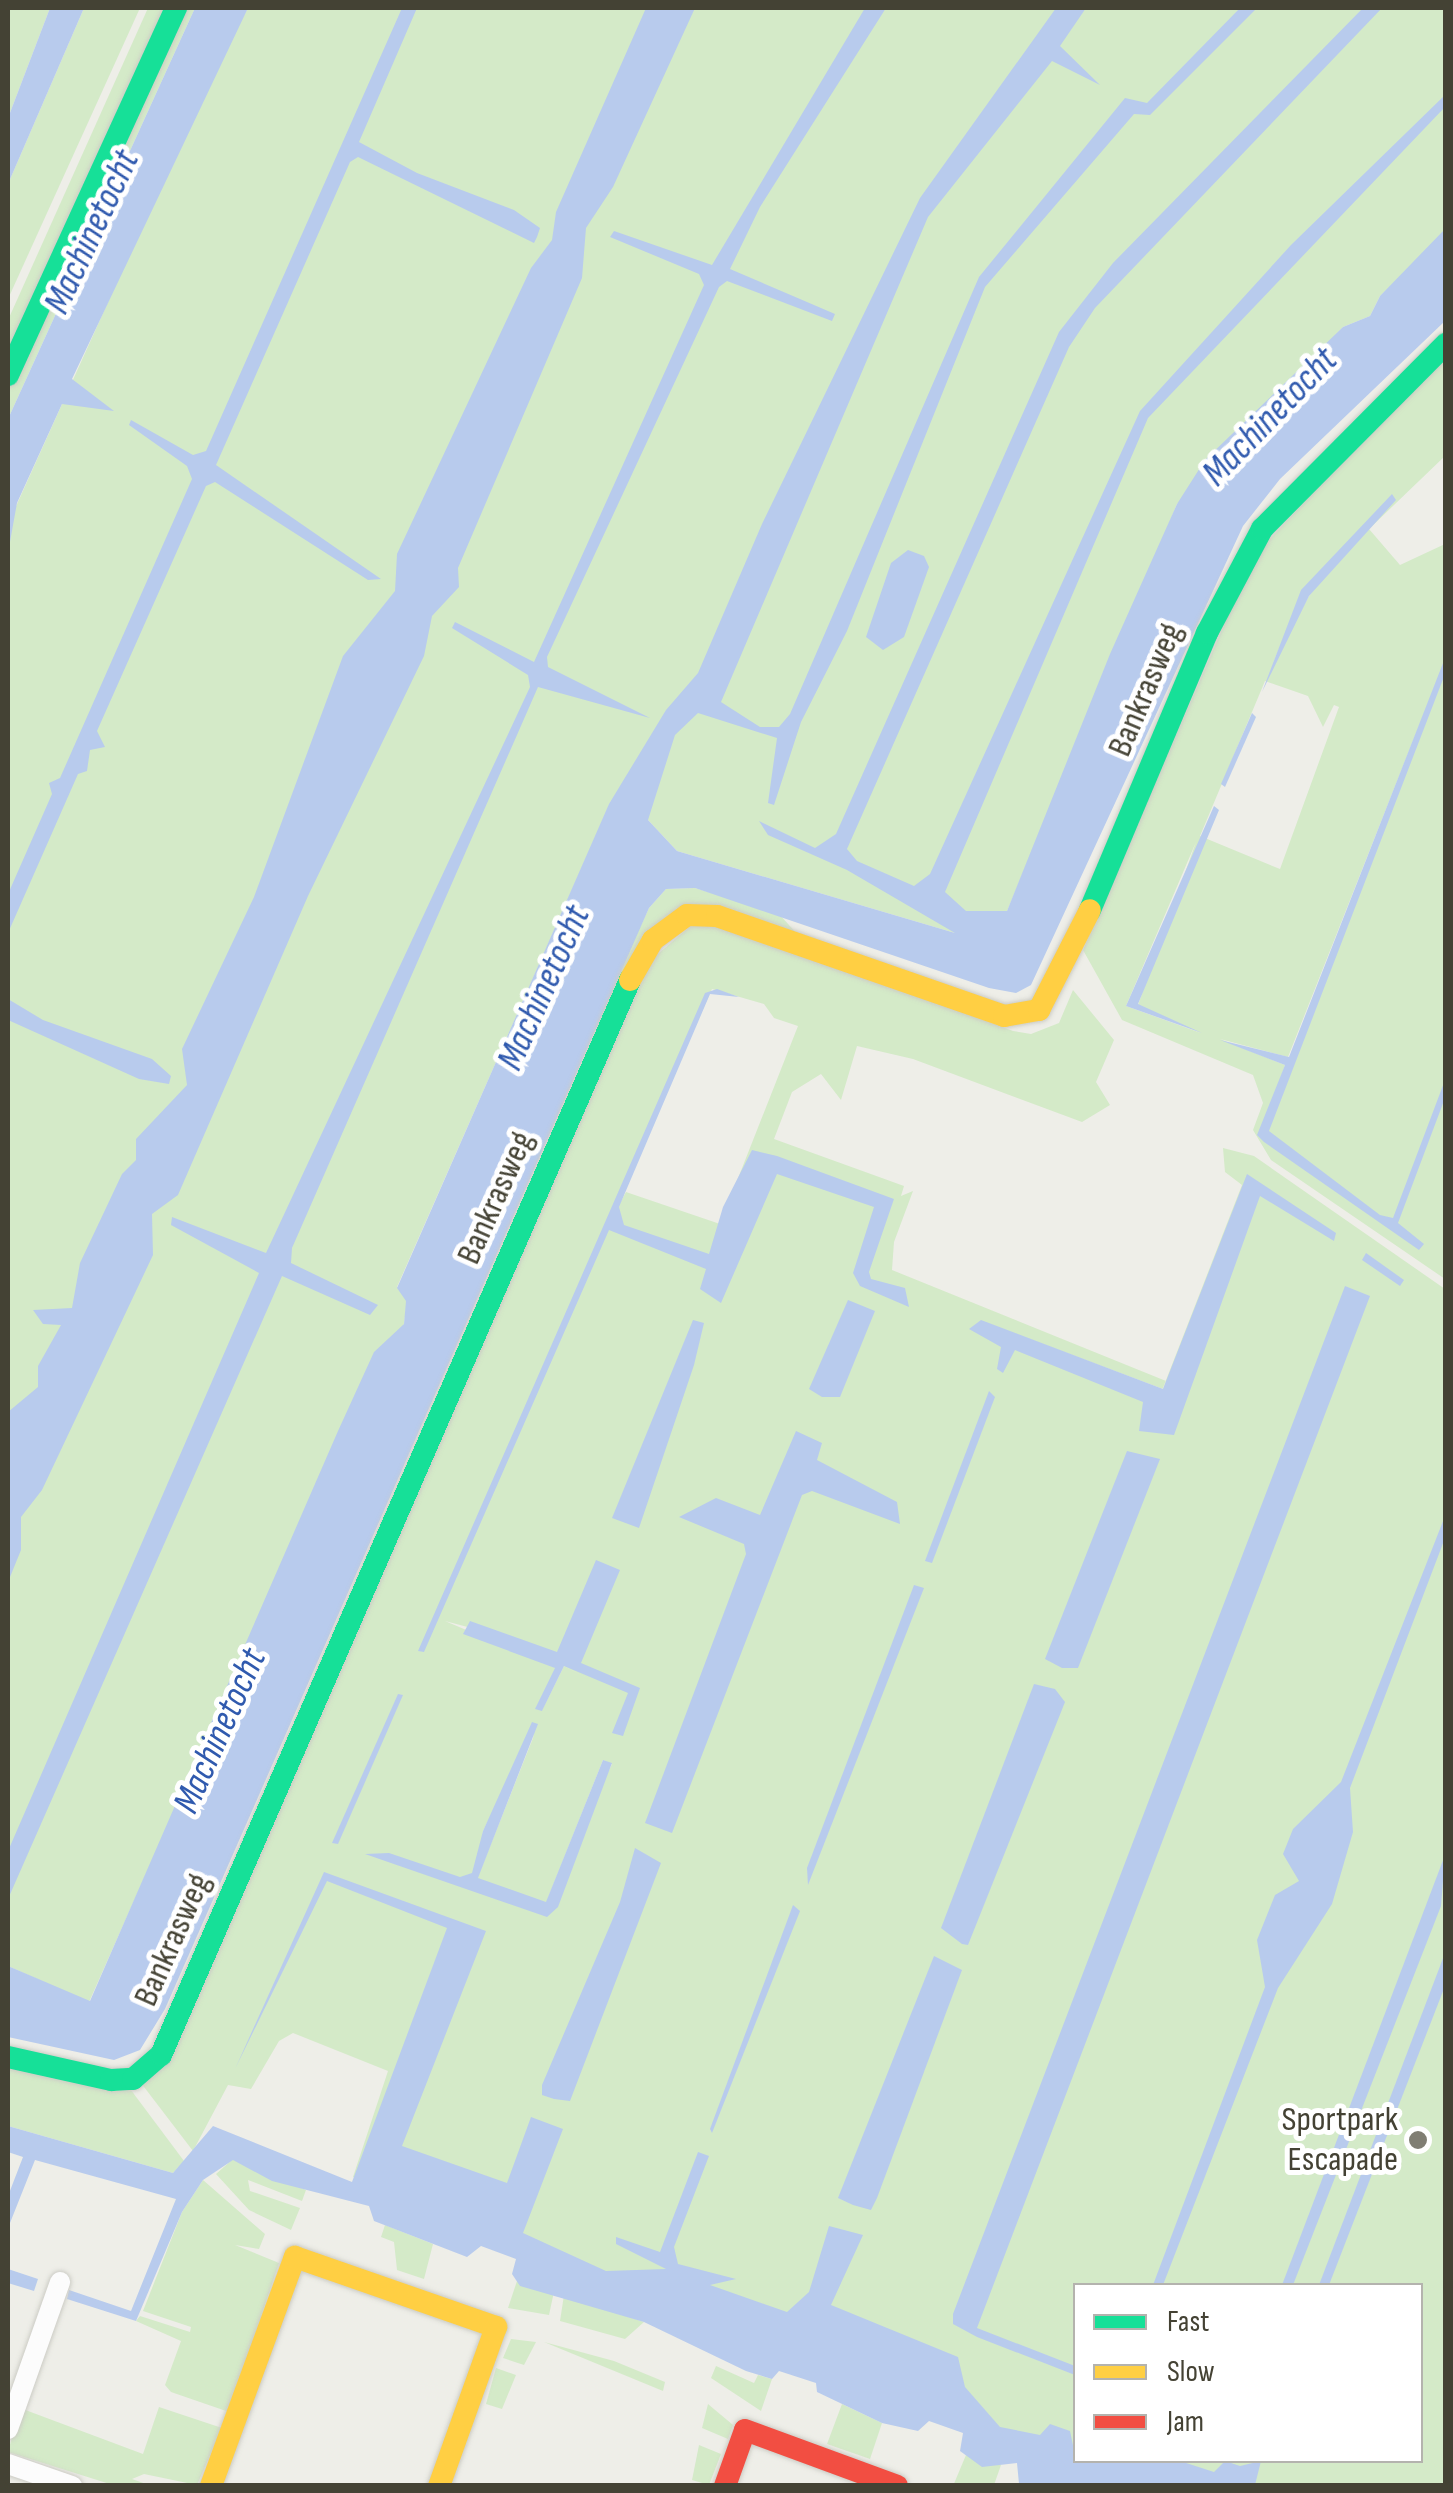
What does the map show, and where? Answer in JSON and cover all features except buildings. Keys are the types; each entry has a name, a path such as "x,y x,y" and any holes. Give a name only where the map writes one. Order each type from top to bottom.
{"street":[{"path":"8,375 176,8"},
{"name":"Bankrasweg","path":"8,2057 110,2080 133,2078 161,2054 638,960 653,940 687,915 717,916 1004,1016 1039,1010 1064,972 1207,633 1262,529 1446,344"},
{"path":"211,2486 295,2257 496,2326 439,2486"},
{"path":"8,2428 60,2282"},
{"path":"725,2486 745,2430 897,2486"},
{"path":"8,2464 72,2486"}],"green space":[{"path":"8,8 50,8 8,118"},
{"path":"84,8 140,8 8,299 8,184"},
{"path":"148,8 167,8 8,356 8,320"},
{"path":"183,8 195,8 8,419 8,391"},
{"path":"248,8 1445,8 1445,235 1380,296 1370,316 1343,327 1177,504 1007,911 966,911 955,933 677,851 648,820 611,801 397,1287 407,1301 404,1324 270,1595 89,2002 8,1966 8,524 200,98"},
{"path":"1445,352 1445,456 1369,529 1400,565 1445,544 1445,1279 1271,1160 1253,1130 1263,1103 1253,1075 1122,1020 1083,950 1254,556","holes":["1335,561 1309,596 1273,663 1302,594","1265,681 1308,696 1323,727 1334,705 1339,707 1280,869 1200,836","1422,718 1292,1069 1278,1085 1285,1065 1220,1039 1288,1057","1196,842 1138,1005 1201,1033 1126,1006"]},
{"path":"695,888 779,914 799,936 675,913 586,1043 649,908 666,889"},
{"path":"693,924 726,925 1013,1031 1031,1034 1059,1023 1073,990 1114,1040 1096,1082 1110,1105 1082,1122 913,1059 857,1046 841,1100 821,1074 792,1092 774,1139 904,1186 901,1196 913,1191 894,1242 892,1270 1166,1381 1242,1185 1225,1172 1223,1148 1254,1156 1445,1289 1445,2485 1140,2485 1082,2463 1423,2463 1423,2283 1073,2283 1073,2459 353,2177 388,2071 293,2033 279,2041 251,2089 228,2085 193,2151 141,2083 645,965","holes":["712,989 764,1004 774,1018 798,1026 720,1224 626,1192 597,1246","1003,1329 1163,1389 1161,1393","445,1621 509,1638 564,1666 542,1710 536,1708 556,1668","535,1727 479,1874 483,1831","603,1760 612,1764 548,1899 548,1898"]},
{"path":"8,2066 128,2086 184,2161 173,2173 8,2126"},
{"path":"233,2159 306,2190 302,2201 248,2180 250,2191 300,2208 291,2230 249,2210 216,2174"},
{"path":"203,2180 265,2234 259,2249 235,2245 279,2263 229,2412 171,2392 165,2385 181,2341 136,2321 140,2316 190,2332 191,2327 143,2311 182,2212"},
{"path":"385,2225 433,2244 424,2279 397,2270 394,2242 381,2237"},
{"path":"518,2278 555,2287 549,2315 508,2308"},
{"path":"564,2295 644,2322 625,2339 560,2321"},
{"path":"511,2339 536,2342 524,2365 503,2358"},
{"path":"544,2342 614,2361 665,2382 663,2391"},
{"path":"716,2366 754,2383 758,2375 772,2379 761,2411 711,2378"},
{"path":"496,2368 516,2375 502,2409 486,2404"},
{"path":"708,2404 733,2425 728,2439 702,2428"},
{"path":"842,2404 882,2423 870,2459 827,2444"},
{"path":"159,2407 222,2428 197,2485 144,2474 132,2479 149,2485 113,2485 8,2452 20,2408 143,2454"},
{"path":"699,2445 721,2454 709,2485 692,2480"},
{"path":"966,2455 1001,2465 994,2485 953,2486"}],"water":[{"path":"50,8 84,8 8,184 8,118"},
{"path":"195,8 248,8 72,379 114,411 62,404 17,503 8,553 8,419"},
{"path":"402,8 417,8 359,142 417,173 514,210 540,228 537,237 534,243 358,157 350,162 216,465 381,579 368,580 215,482 206,486 97,731 105,747 90,750 87,771 78,774 8,933 8,894 52,794 49,783 60,778 192,479 187,466 129,425 131,420 193,455 206,451"},
{"path":"646,8 695,8 613,187 586,228 582,278 458,568 459,587 432,616 424,656 308,896 178,1195 152,1214 153,1255 42,1490 21,1517 21,1550 8,1582 8,1412 38,1387 38,1366 61,1325 43,1324 33,1310 72,1308 80,1263 122,1174 136,1160 136,1139 187,1085 182,1049 254,897 343,656 395,591 397,554 531,268 552,240 556,212"},
{"path":"865,8 886,8 760,207 730,269 835,314 832,321 727,281 719,287 547,657 548,667 650,718 538,687 292,1248 291,1263 378,1305 370,1315 282,1276 8,1899 8,1851 259,1273 171,1225 172,1217 266,1253 530,687 528,675 452,628 455,622 534,662 704,285 699,274 610,237 614,231 712,265"},
{"name":"Machinetocht","path":"1056,8 1086,8 1060,46 1100,85 1052,61 928,217 721,702 760,727 779,727 790,714 979,277 1125,98 1147,103 1240,8 1257,8 1150,115 1134,114 985,287 847,631 801,722 774,805 768,803 777,738 698,713 675,735 648,820 677,851 955,933 847,870 768,835 759,821 815,848 836,834 1059,332 1113,263 1363,8 1382,8 1095,308 1069,347 847,849 857,861 914,886 930,874 1140,411 1291,245 1445,95 1445,107 1148,418 945,892 966,911 1007,911 1110,654 1177,504 1205,460 1343,327 1370,316 1380,296 1445,229 1445,321 1280,479 1243,526 1031,985 1016,993 989,988 695,888 666,889 649,908 165,2009 140,2050 114,2060 8,2037 8,1966 90,2001 374,1352 404,1324 406,1301 397,1288 609,804 666,710 698,673 762,524 920,198"},
{"path":"1392,494 1396,500 1309,596 1262,692 1301,590"},
{"path":"908,550 924,556 929,567 904,637 883,650 866,637 891,563"},
{"path":"1445,658 1445,674 1269,1131 1380,1215 1393,1218 1445,1080 1445,1098 1398,1223 1424,1244 1419,1250 1257,1135 1285,1065 1220,1040 1289,1057"},
{"path":"1252,713 1256,717 1225,787 1221,784"},
{"path":"1214,806 1219,810 1138,1004 1202,1033 1126,1006"},
{"path":"717,989 739,997 710,994 619,1207 624,1225 709,1254 723,1207 752,1150 777,1156 894,1199 869,1272 871,1279 905,1288 909,1307 860,1286 853,1273 874,1207 777,1174 721,1303 700,1289 706,1269 609,1230 424,1652 418,1651 705,993"},
{"path":"8,999 43,1020 152,1059 171,1076 169,1084 139,1079 8,1020"},
{"path":"1247,1174 1336,1233 1334,1241 1260,1196 1174,1435 1139,1431 1143,1402 1015,1350 1003,1373 997,1369 1001,1347 969,1329 981,1320 1163,1389"},
{"path":"1366,1253 1404,1280 1400,1286 1362,1260"},
{"path":"1345,1286 1370,1296 977,2328 1073,2365 1073,2374 977,2337 953,2324 953,2314"},
{"path":"848,1300 875,1311 840,1397 822,1397 809,1389"},
{"path":"693,1320 704,1323 694,1365 639,1528 612,1518"},
{"path":"989,1391 995,1397 932,1563 925,1561"},
{"path":"796,1431 822,1443 817,1460 897,1502 900,1524 812,1491 802,1495 672,1833 645,1823 746,1554 744,1544 679,1517 716,1498 760,1515"},
{"path":"1127,1451 1160,1459 1078,1668 1062,1668 1045,1659"},
{"path":"1445,1516 1445,1538 1350,1788 1353,1832 1332,1904 1278,1988 1164,2283 1154,2283 1265,1987 1257,1940 1275,1895 1299,1881 1283,1854 1293,1829 1341,1782"},
{"path":"596,1560 620,1570 581,1663 640,1688 623,1736 612,1733 628,1693 564,1666 542,1711 535,1709 555,1668 463,1634 470,1621 557,1652"},
{"path":"914,1585 924,1588 808,1885 807,1868"},
{"path":"1034,1684 1055,1689 1065,1702 968,1945 962,1944 941,1928"},
{"path":"398,1694 403,1695 338,1844 332,1843"},
{"path":"532,1722 538,1724 478,1878 546,1902 603,1760 612,1763 558,1907 547,1917 365,1854 389,1853 460,1877 472,1873 483,1831"},
{"path":"635,1848 661,1863 570,2101 542,2095 542,2085 620,1902"},
{"path":"1445,1855 1441,1906 1294,2283 1283,2283"},
{"path":"324,1872 486,1931 402,2146 507,2183 531,2117 563,2129 523,2233 606,2271 666,2269 616,2244 616,2237 660,2252 698,2152 709,2156 674,2247 678,2264 736,2279 710,2285 787,2312 809,2292 829,2226 863,2235 831,2305 958,2357 965,2387 1000,2427 1040,2435 1050,2424 1070,2431 1073,2463 1186,2463 1214,2472 1223,2463 1260,2463 1255,2485 1019,2484 1017,2463 982,2467 960,2451 963,2433 929,2421 918,2431 882,2423 817,2392 816,2383 779,2371 772,2379 746,2371 644,2322 520,2286 512,2274 516,2259 481,2246 467,2257 374,2221 369,2206 272,2181 233,2160 203,2180 182,2212 136,2321 67,2299 69,2290 131,2311 176,2199 35,2160 8,2228 8,2196 23,2157 8,2152 8,2126 173,2173 213,2126 352,2182 447,1928 327,1881 235,2069"},
{"path":"793,1905 800,1911 712,2133 710,2129"},
{"path":"1445,1953 1445,1986 1330,2283 1320,2283"},
{"path":"934,1956 962,1970 877,2198 871,2210 853,2205 838,2198"},
{"path":"8,2269 38,2279 34,2291 8,2283"}],"traffic: fast":[{"path":"8,375 176,8"},
{"path":"1090,910 1207,633 1262,529 1446,344"},
{"path":"8,2057 111,2080 133,2079 161,2055 630,980"}],"traffic: slow":[{"path":"630,980 653,940 687,915 717,916 1004,1016 1039,1010 1090,910"},
{"path":"211,2486 295,2257 496,2327 439,2486"}],"traffic: jam":[{"path":"725,2486 745,2430 897,2486"}],"place":[{"name":"Sportpark Escapade","path":"1418,2140"}]}
